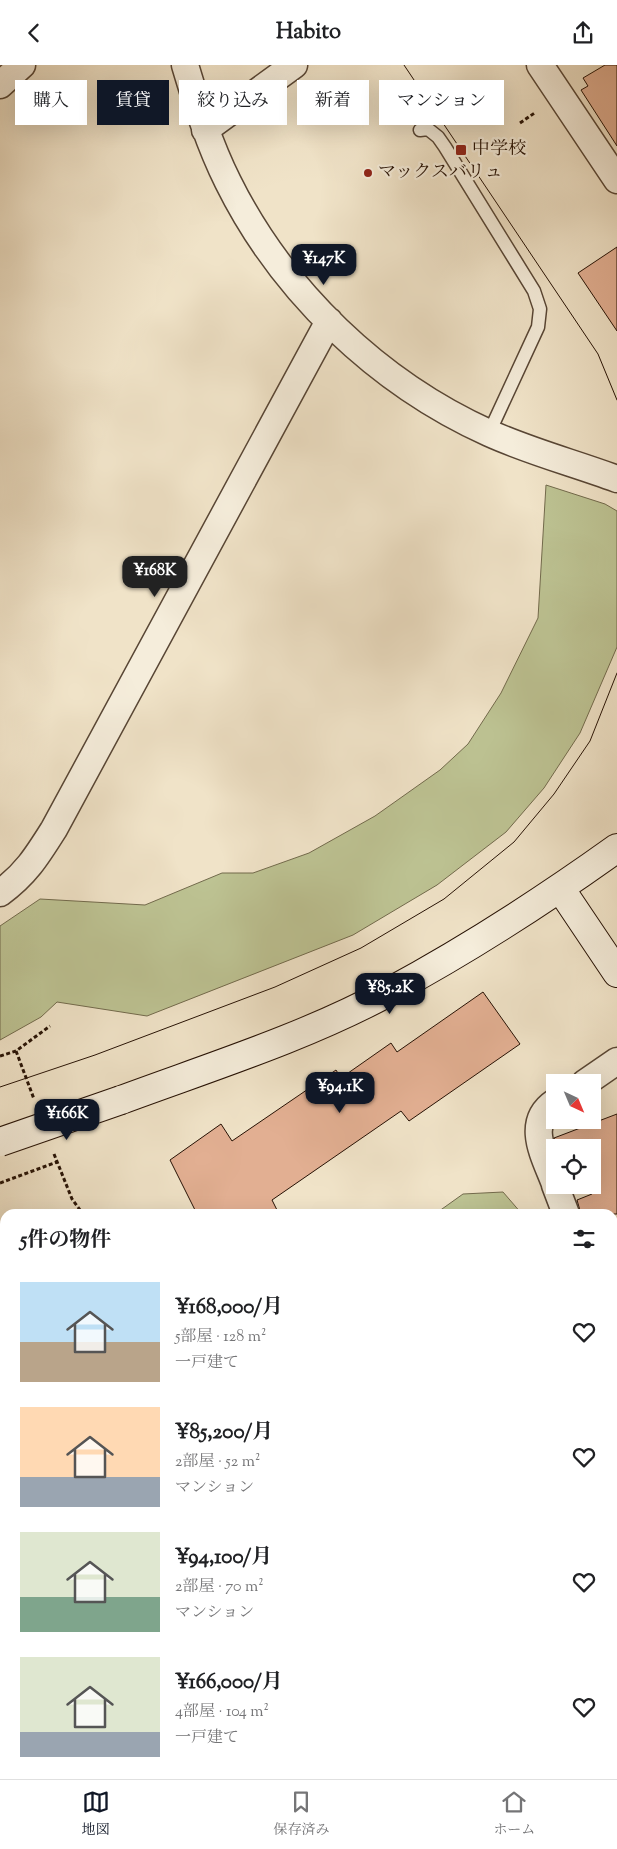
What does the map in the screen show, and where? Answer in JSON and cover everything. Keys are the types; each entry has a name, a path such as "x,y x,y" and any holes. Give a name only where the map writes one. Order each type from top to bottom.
{"street":[{"path":"0,85 22,65"},
{"path":"185,65 205,130 228,182 257,234 290,279 329,321 367,357 447,412 528,450 617,479"},
{"path":"205,130 294,65"},
{"path":"552,69 617,181"},
{"path":"0,893 34,862 54,829 329,321"},
{"path":"0,1142 296,1036 386,994 469,947 617,848"},
{"path":"560,887 617,973"},
{"path":"598,1074 617,1061"},
{"path":"546,1108 541,1117 537,1133 546,1159"},
{"path":"558,1194 564,1209"}],"lane":[{"path":"420,130 428,129 438,137 445,147 534,291 540,309 538,327 489,433"}],"path":[{"path":"0,1056 16,1051 50,1026"},
{"path":"0,1183 57,1162"}],"green space":[{"path":"546,485 605,504 617,511 617,647 580,733 544,788 506,832 437,885 353,935 147,1016 57,1002 41,1017 0,1040 0,926 40,899 145,905 222,873 253,873 309,853 375,816 440,770 468,744 501,693 538,618"},
{"path":"503,1192 518,1209 442,1209 463,1194"}],"building":[{"path":"605,65 617,65 617,146 581,90 588,86 583,78"},
{"path":"617,247 617,331 578,273"},
{"path":"483,992 520,1044 409,1121 401,1111 272,1200 276,1209 194,1209 170,1160 221,1124 232,1141 336,1070 341,1078 391,1043 397,1052"},
{"path":"617,1114 617,1209 580,1209 577,1200 592,1194 601,1194 601,1139 554,1139 578,1129 601,1129 601,1120"}],"tram line":[{"path":"404,65 598,354 617,400"},
{"path":"0,1087 95,1055 275,987 361,948 444,899 514,842 554,794 590,741 617,673"}],"place":[{"name":"中学校","path":"461,150"},
{"name":"マックスバリュ","path":"368,173"}]}
